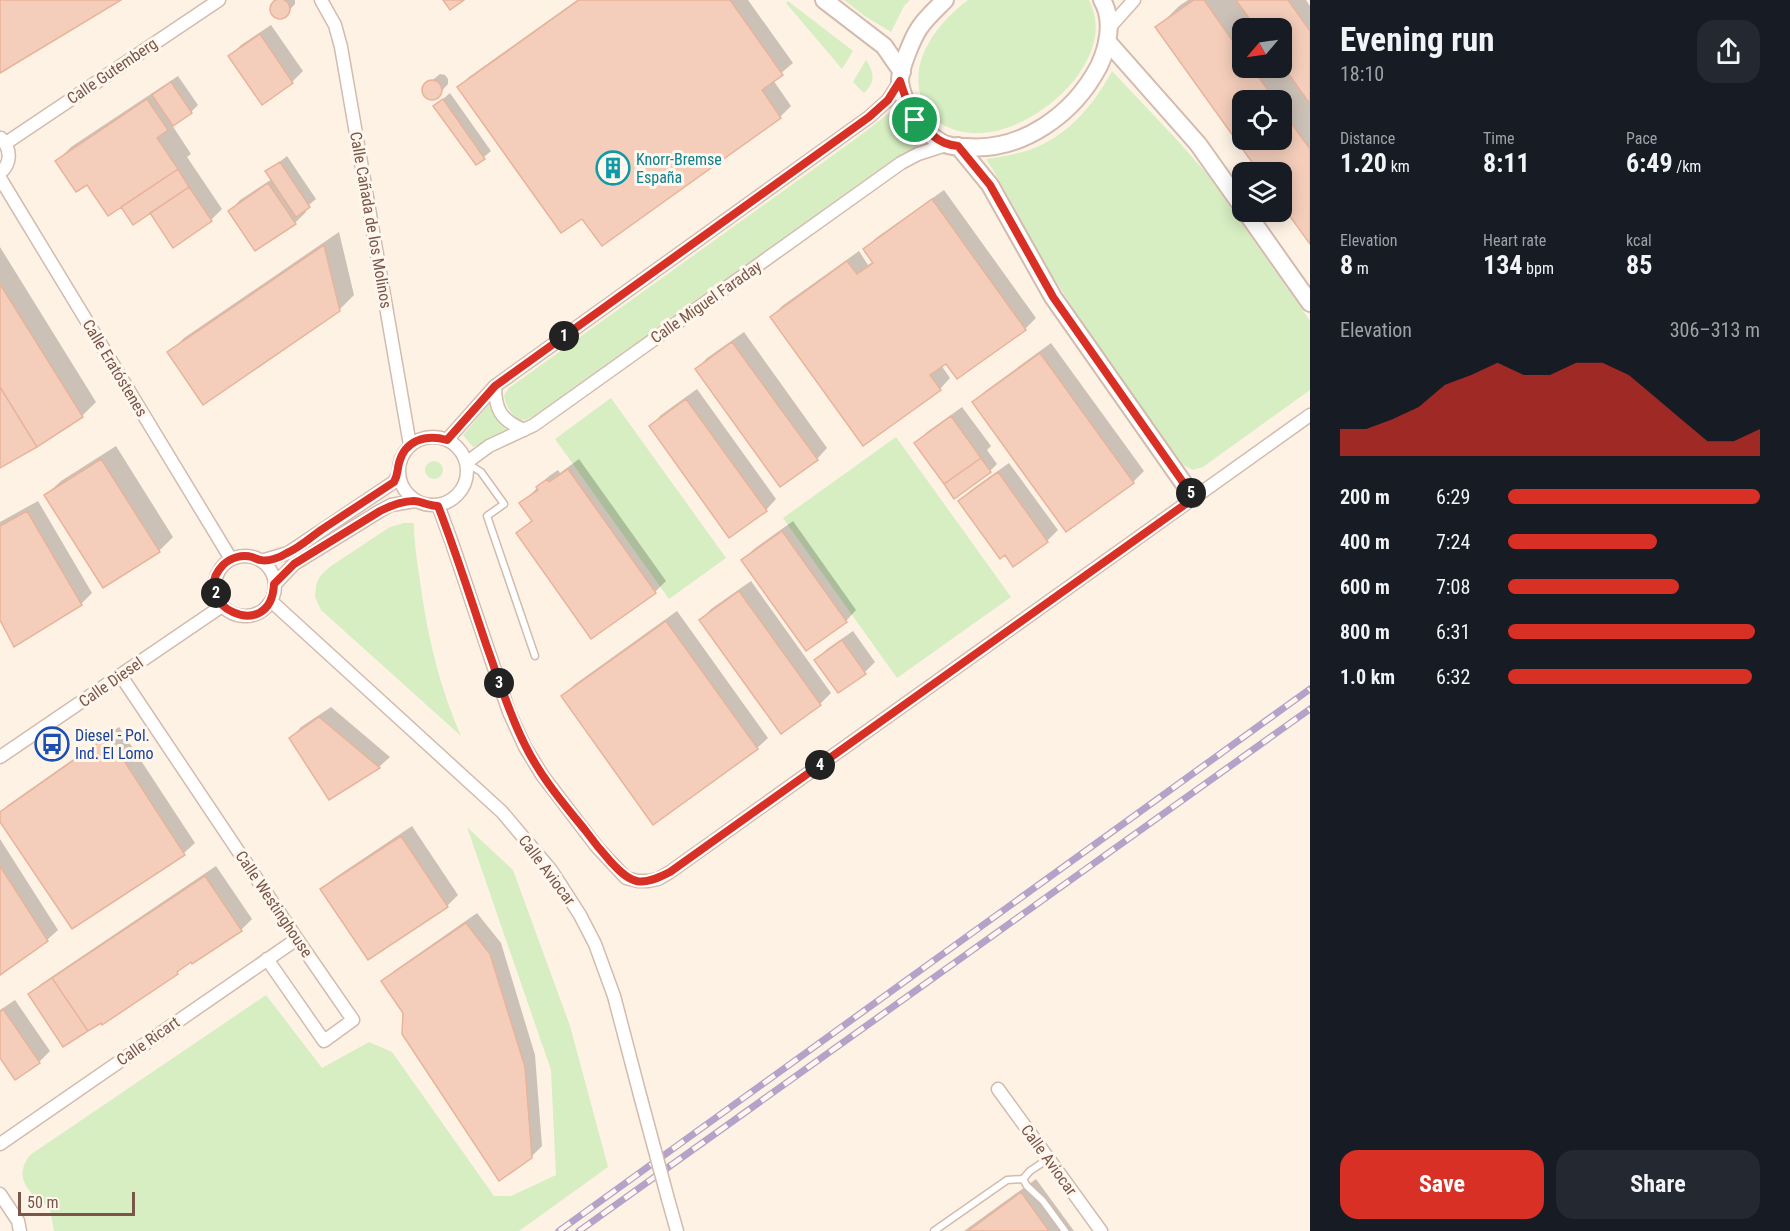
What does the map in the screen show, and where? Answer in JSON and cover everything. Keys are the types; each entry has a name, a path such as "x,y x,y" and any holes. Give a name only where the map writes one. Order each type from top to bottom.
{"street":[{"name":"Calle Gutemberg","path":"3,140 219,0"},
{"name":"Calle Cañada de los Molinos","path":"321,0 334,25 341,47 410,444"},
{"path":"824,0 884,46 901,76 908,108 915,120 923,128 952,146 990,185 1053,297 1194,498"},
{"path":"447,440 495,386 869,117 888,100 901,76 908,51 920,27 945,0"},
{"path":"952,146 978,148 1003,145 1023,139 1049,124 1070,105 1093,78 1106,52 1108,35 1106,5 1102,0"},
{"path":"1108,35 1134,0"},
{"path":"1108,35 1198,144 1232,192"},
{"path":"0,176 9,158 9,150 3,140"},
{"name":"Calle Miguel Faraday","path":"466,463 489,446 542,419 901,164 918,154 952,146"},
{"name":"Calle Eratóstenes","path":"0,176 231,559"},
{"path":"1253,222 1310,303"},
{"path":"495,386 498,408 503,418 524,430"},
{"path":"438,506 509,712 525,747 542,775 616,868 626,878 638,882 648,881 658,879 670,872 1310,415"},
{"path":"261,561 288,553 394,482 403,454 410,444 428,437 447,440 456,445 466,463 467,474 458,495 438,506 428,506 415,501 403,489 398,475"},
{"path":"274,584 294,564 380,511 391,505 415,501"},
{"path":"243,556 261,561 269,568 274,584 271,601 265,608 248,616 230,612 222,606 214,588 219,569 231,559 243,556"},
{"name":"Calle Aviocar","path":"271,601 502,812 551,870 580,915 595,944 614,996 676,1231"},
{"name":"Calle Diesel","path":"0,757 222,606"},
{"name":"Calle Westinghouse","path":"121,676 353,1020 324,1041 267,959"},
{"name":"Calle Ricart","path":"0,1144 297,939"},
{"name":"Calle Aviocar","path":"998,1089 1101,1231"},
{"path":"0,1194 18,1221 20,1231"}],"lane":[{"path":"466,463 481,472 504,504 487,516 535,656"},
{"path":"934,1231 1007,1180 1023,1179 1030,1171 1049,1159"},
{"path":"1023,1179 1027,1186 1043,1200 1065,1231"}],"green space":[{"path":"844,0 910,0 904,6 891,32"},
{"path":"968,0 1089,0 1093,9 1096,27 1094,44 1082,69 1070,85 1038,112 1019,123 999,130 978,133 959,131 940,123 927,110 920,93 918,79 920,66 930,40 947,18"},
{"path":"788,1 853,51 842,69 786,3"},
{"path":"866,60 873,78 864,93 853,82"},
{"path":"1112,71 1208,175 1232,209 1232,222 1241,222 1310,321 1310,390 1203,467 1193,470 1183,465 1087,330 1048,268 986,159 1031,149 1049,141 1071,125 1098,94"},
{"path":"893,110 906,131 919,145 893,160 533,417 521,421 512,413 506,404 504,395 509,388"},
{"path":"611,398 726,558 669,599 555,439"},
{"path":"489,404 496,419 509,431 473,447 463,435"},
{"path":"896,437 1011,597 897,678 783,518"},
{"path":"434,461 440,464 443,470 440,476 434,479 428,476 425,470 428,464"},
{"path":"414,523 417,564 431,645 441,682 461,736 321,610 315,597 319,578 331,566 390,527"},
{"path":"467,827 513,870 570,1026 608,1167 519,1231 54,1231 50,1208 30,1192 23,1178 25,1163 30,1155 266,995 322,1068 369,1042 392,1052 494,1196 511,1196 556,1175 551,1070"}],"building":[{"path":"280,-1 287,2 290,9 287,16 280,19 273,16 270,9 273,2"},
{"path":"0,0 121,0 0,73"},
{"path":"443,0 464,0 450,10"},
{"name":"Knorr-Bremse España","path":"579,0 730,0 783,75 762,90 781,118 602,246 582,219 561,233 457,87"},
{"path":"1194,0 1204,0 1232,40 1232,78 1259,78 1268,90 1232,90 1232,134 1155,27"},
{"path":"1236,0 1288,0 1310,31 1310,104 1292,78 1292,18 1249,18"},
{"path":"260,34 293,83 262,105 228,56"},
{"path":"432,80 439,83 442,90 439,97 432,100 425,97 422,90 425,83"},
{"path":"171,82 192,113 173,126 152,95"},
{"path":"147,99 168,130 157,138 178,169 108,216 87,185 76,192 55,161"},
{"path":"443,99 485,159 476,165 433,106"},
{"path":"1292,124 1310,149 1310,244 1292,219 1292,162 1252,162 1243,150 1292,150"},
{"path":"280,162 310,207 296,217 265,171"},
{"path":"178,169 189,187 133,225 121,207"},
{"path":"268,183 296,224 255,251 228,211"},
{"path":"189,187 212,221 173,248 150,213"},
{"path":"932,199 1026,330 957,379 946,364 930,375 941,390 863,446 770,317 847,261 857,274 873,263 863,249"},
{"path":"324,245 340,311 203,405 167,352"},
{"path":"0,284 83,417 37,447 0,387"},
{"path":"732,342 818,460 780,487 695,369"},
{"path":"1040,353 1134,483 1066,532 972,402"},
{"path":"0,387 37,447 0,468"},
{"path":"686,399 767,511 729,538 649,426"},
{"path":"951,416 981,458 944,484 914,443"},
{"path":"981,458 991,472 954,499 944,484"},
{"path":"101,459 160,552 103,588 44,495"},
{"path":"568,469 656,593 591,639 516,533 532,521 519,503 538,490 536,487 547,479 549,482"},
{"path":"998,472 1048,542 1013,567 1005,555 1000,559 958,501"},
{"path":"27,511 82,605 14,647 0,620 0,526"},
{"path":"782,531 847,622 806,651 741,560"},
{"path":"739,591 821,705 781,734 699,620"},
{"path":"666,621 758,749 653,825 561,696"},
{"path":"842,640 866,674 838,693 814,660"},
{"path":"319,717 380,768 329,800 289,738"},
{"path":"108,736 185,855 72,929 0,822 0,812"},
{"path":"401,836 448,907 368,960 320,889"},
{"path":"0,866 48,941 0,975"},
{"path":"205,876 242,931 192,964 191,962 177,972 178,974 102,1025 101,1023 88,1031 52,978"},
{"path":"466,923 490,954 525,1067 532,1158 499,1181 402,1034 403,1013 381,981"},
{"path":"52,978 88,1031 63,1047 28,994"},
{"path":"3,1009 40,1063 15,1080 0,1058 0,1012"},
{"path":"1021,1192 1049,1231 968,1231"}],"railway":[{"path":"559,1231 1310,689"},
{"path":"579,1231 1310,709"}],"place":[{"name":"Knorr-Bremse España","path":"613,168"},
{"name":"Diesel - Pol. Ind. El Lomo","path":"52,744"}],"route":[{"path":"900,81 908,108 915,120 946,145 958,146 990,185 1053,297 1194,498 670,872 658,879 648,881 638,882 626,878 597,847 542,775 525,747 509,712 438,506 428,506 415,501 391,505 380,511 294,564 274,584 271,601 257,613 248,616 238,615 222,606 214,588 219,569 226,562 243,556 261,561 288,553 394,482 403,454 410,444 428,437 447,440 495,386 869,117 888,100 900,81"}]}
